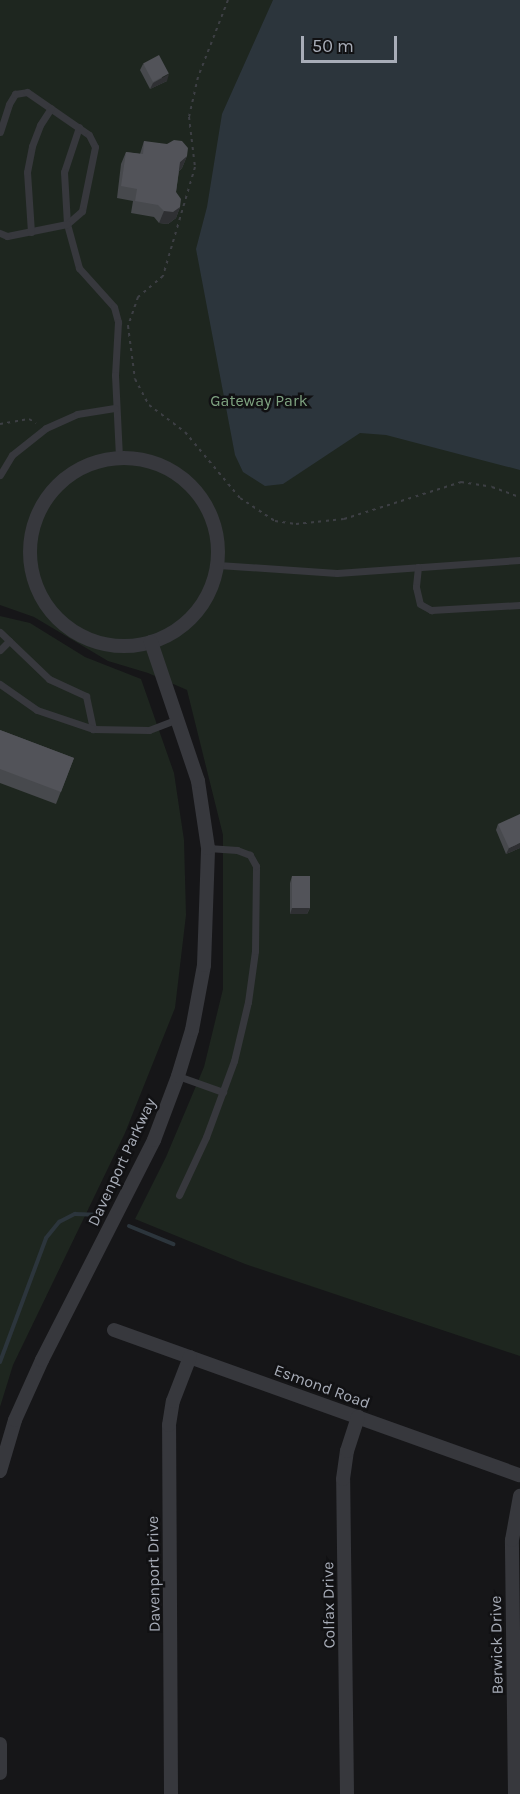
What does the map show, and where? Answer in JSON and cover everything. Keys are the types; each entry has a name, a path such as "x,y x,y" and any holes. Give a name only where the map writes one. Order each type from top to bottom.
{"street":[{"path":"119,458 146,461 172,471 193,489 212,520 217,537 218,565 213,585 203,605 189,621 171,634 151,642 129,646 106,644 85,637 65,626 50,609 38,590 31,568 30,546 34,524 44,503 58,485 86,467 119,458"},
{"name":"Davenport Parkway","path":"0,1471 15,1420 42,1360 154,1140 192,1030 204,965 208,848 198,781 151,642"},
{"name":"Esmond Road","path":"114,1330 520,1475"},
{"name":"Davenport Drive","path":"171,1794 169,1425 173,1401 190,1357"},
{"name":"Colfax Drive","path":"347,1794 343,1479 347,1451 358,1417"},
{"name":"Berwick Drive","path":"515,1794 512,1540 520,1496"},
{"path":"0,1744 0,1773"}],"lane":[{"path":"0,132 9,104 15,94 27,92 89,135 95,147 82,211 67,224 7,236 0,233"},
{"path":"31,232 27,172 32,146 51,108"},
{"path":"79,127 64,172 67,224 79,268 114,307 118,322 116,408 119,458"},
{"path":"0,475 12,455 46,428 77,414 116,408"},
{"path":"218,565 337,573 520,560"},
{"path":"418,567 416,587 420,604 431,610 520,605"},
{"path":"0,632 49,678 86,696 93,729"},
{"path":"0,650 9,641"},
{"path":"0,684 37,710 93,729 149,730 168,725 178,718"},
{"path":"179,1195 206,1137 223,1092 248,1002 255,951 255,866 250,855 244,852 208,848"},
{"path":"178,1076 223,1092"}],"path":[{"path":"228,0 198,77 189,117 195,167 163,276 138,297 128,326 135,379 148,405 185,432 240,498 275,521 296,524 344,519 461,482 492,487 520,497"},
{"path":"0,424 28,419 46,428"}],"green space":[{"name":"Gateway Park","path":"0,0 520,0 520,1356 245,1264 135,1219 166,1157 204,1067 223,989 223,835 187,690 148,673 108,661 34,617 0,605"},
{"path":"0,616 30,623 85,657 141,679 174,773 184,840 186,915 175,1008 125,1133 13,1365 0,1407"}],"shaded area":[{"path":"273,0 520,0 520,470 386,435 360,433 283,484 265,486 243,472 235,455 196,249 207,207 222,114"}],"building":[{"path":"159,55 169,74 153,82 143,63"},
{"path":"174,140 182,141 188,148 187,156 180,162 176,192 181,199 180,207 173,212 164,211 158,205 135,201 137,189 121,186 126,152 143,154 144,141 167,144"},
{"path":"0,730 74,758 61,792 0,769"},
{"path":"520,814 520,843 509,848 498,824"},
{"path":"292,876 310,876 310,908 292,908"}],"waterway":[{"path":"0,1362 46,1238 59,1222 75,1214 103,1215"},
{"path":"129,1226 173,1244"}]}
